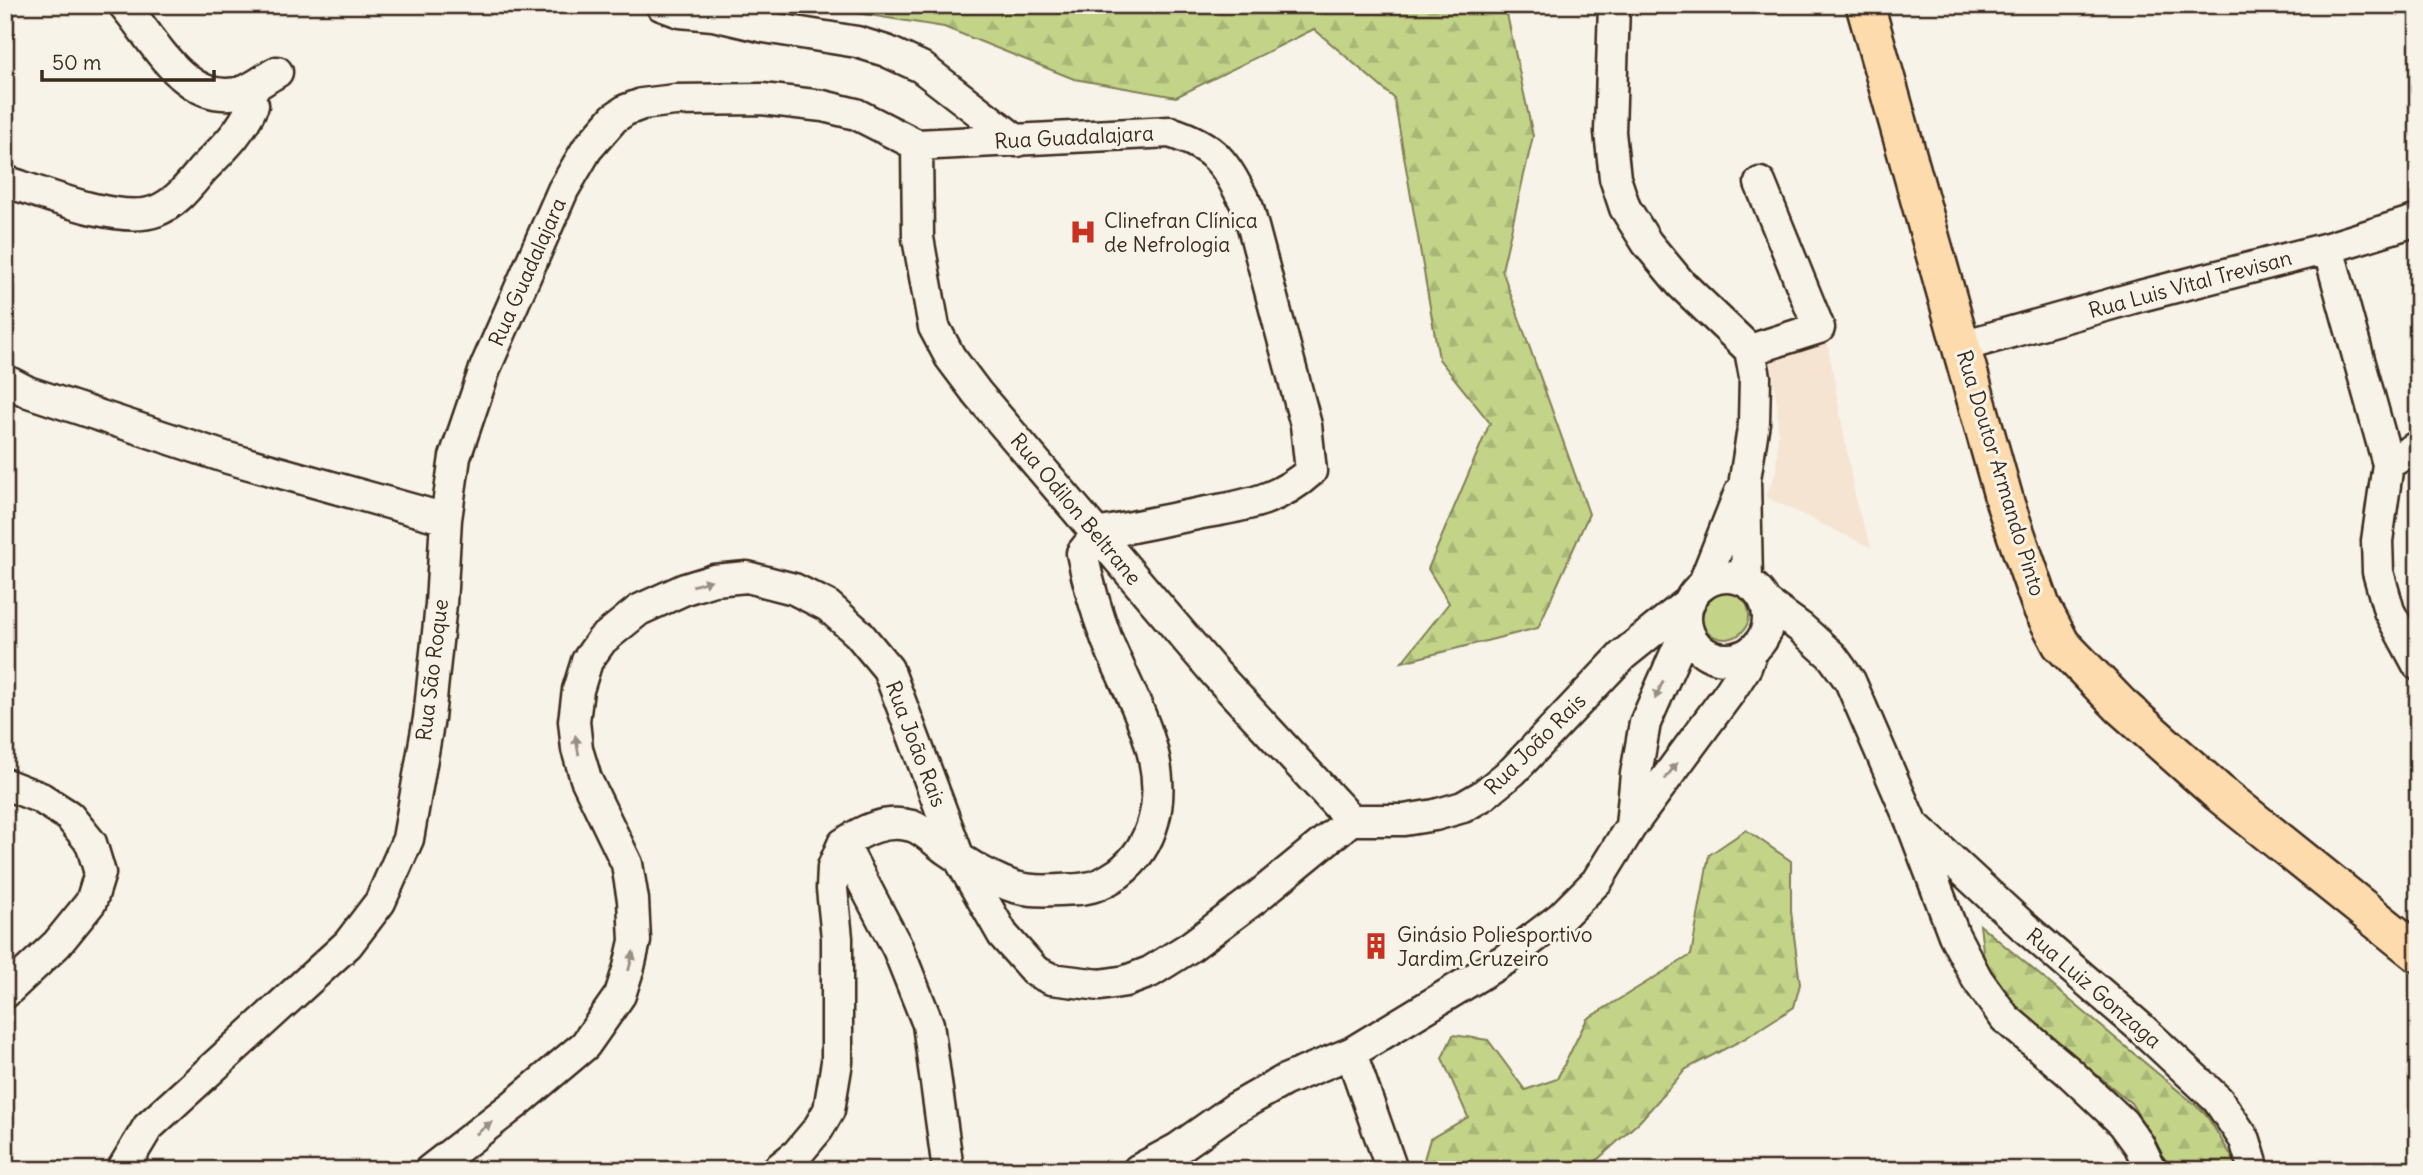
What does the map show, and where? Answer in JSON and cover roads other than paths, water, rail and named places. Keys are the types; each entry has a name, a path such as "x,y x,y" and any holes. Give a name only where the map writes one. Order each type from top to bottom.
{"main road":[{"name":"Rua Doutor Armando Pinto","path":"1865,5 2007,506 2041,607 2061,644 2121,706 2219,793 2418,953"}],"street":[{"path":"124,5 170,66 189,82 204,90 243,92 277,72"},
{"path":"661,5 680,12 713,15 764,27 856,42 886,51 921,68 1017,141"},
{"path":"1614,5 1610,132 1615,178 1625,208 1647,243 1681,284 1750,350 1819,328 1760,183"},
{"path":"5,181 58,199 127,216 155,211 174,201 243,127 253,105 243,92"},
{"name":"Rua Guadalajara","path":"446,519 455,457 486,366 563,190 587,149 614,118 642,104 675,100 762,99 823,106 856,114 917,145 1170,132 1196,141 1214,152 1248,208 1306,425 1311,471 1294,486 1275,496 1247,505 1097,534"},
{"name":"Rua Odilon Beltrane","path":"917,145 918,238 934,327 950,357 977,393 1216,674 1351,820"},
{"name":"Rua Luis Vital Trevisan","path":"1962,346 2140,296 2328,248 2418,220"},
{"path":"2328,248 2388,464 2377,541 2378,572 2389,611 2418,664"},
{"name":"Rua João Rais","path":"430,1170 585,1045 620,995 635,941 634,900 627,864 583,769 577,750 574,721 587,661 602,640 639,610 685,589 714,580 747,577 793,589 828,606 858,633 888,669 959,858 1003,935 1035,971 1051,979 1100,985 1126,981 1150,972 1191,947 1351,820 1404,820 1435,815 1462,807 1482,796 1513,771 1623,655 1693,605 1745,479 1754,422 1755,377 1750,350"},
{"path":"5,380 41,396 229,458 446,519"},
{"path":"2388,464 2418,446"},
{"name":"Rua João Rais","path":"1745,479 1756,592"},
{"name":"Rua São Roque","path":"122,1170 148,1127 348,944 380,902 408,839 429,718 441,604 446,519"},
{"path":"777,1170 797,1154 818,1129 829,1110 837,1062 837,938 832,889 833,867 843,844 859,832 872,827 895,824 914,827 959,858 1003,883 1025,890 1088,888 1111,878 1142,851 1157,807 1158,777 1149,736 1106,637 1088,587 1082,553 1097,534"},
{"path":"1631,826 1645,723 1693,605 1721,577 1735,578 1801,628 1832,656 1850,681 1912,824 1954,934 1978,979 2005,1018 2069,1072 2123,1123 2139,1145 2151,1170"},
{"path":"1138,1170 1177,1149 1234,1109 1284,1080 1351,1053 1506,959 1560,918 1597,881 1631,826 1733,687 1763,640 1768,628 1769,614 1756,592"},
{"path":"1693,605 1693,641 1702,651 1714,658 1728,660 1742,657 1755,649 1784,645 1823,648"},
{"path":"5,784 41,798 69,816 91,843 100,873 91,902 57,944 5,993"},
{"name":"Rua Luiz Gonzaga","path":"1912,824 2218,1100 2245,1140 2254,1170"},
{"path":"843,844 898,949 929,1024 948,1170"},
{"path":"1351,1053 1392,1170"}],"place":[{"name":"Clinefran Clínica de Nefrologia","path":"1083,232"},
{"name":"Ginásio Poliesportivo Jardim Cruzeiro","path":"1376,946"}]}
